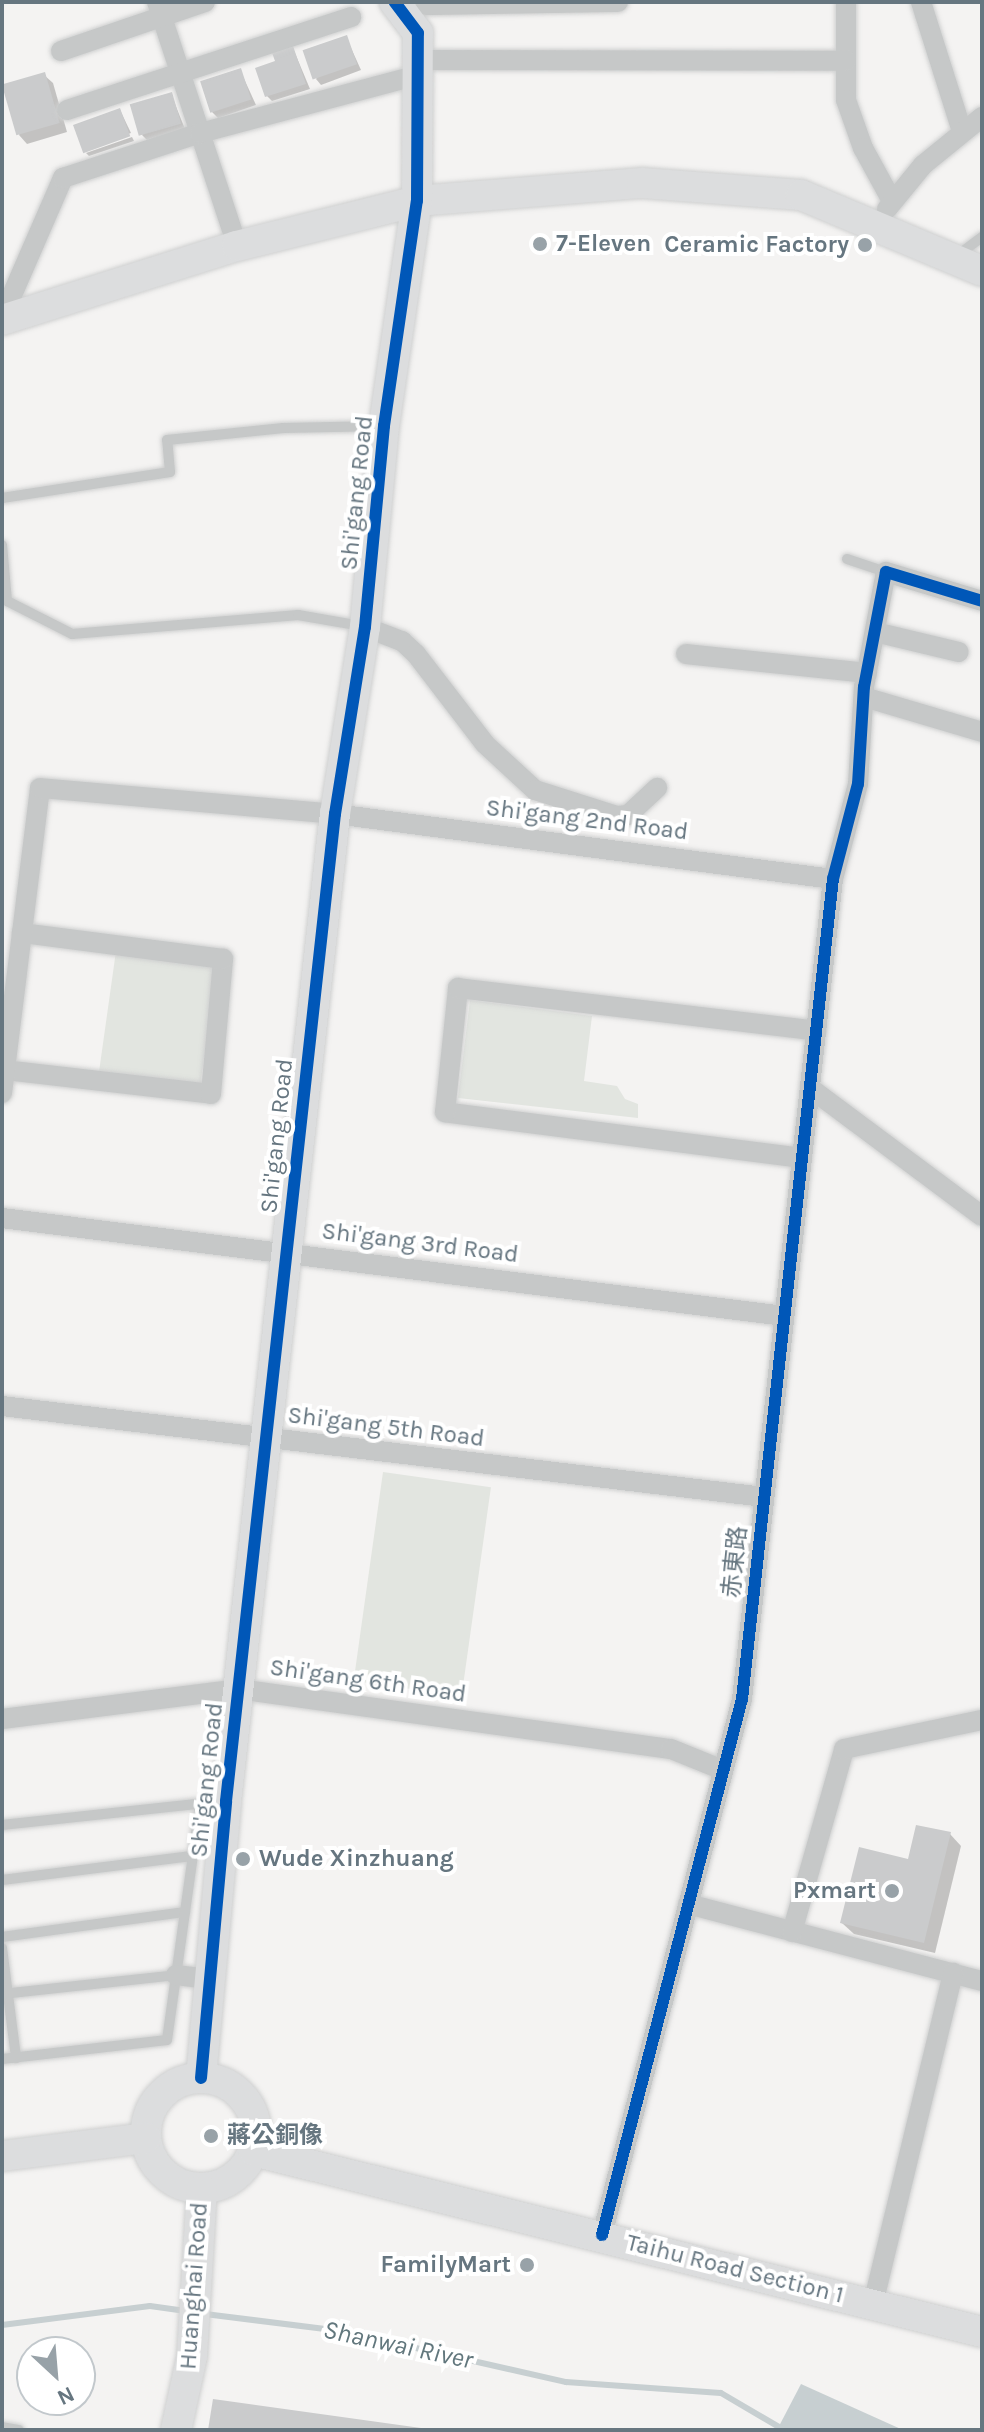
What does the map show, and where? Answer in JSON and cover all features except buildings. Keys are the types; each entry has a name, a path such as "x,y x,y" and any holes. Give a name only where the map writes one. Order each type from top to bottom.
{"street":[{"path":"61,51 159,9 205,2"},
{"path":"395,2 421,35 846,61"},
{"path":"2,319 63,178 200,133 421,35 618,2"},
{"path":"846,2 846,61 852,122 884,214"},
{"path":"921,2 962,131"},
{"path":"159,9 237,246"},
{"path":"67,110 181,76 351,17"},
{"name":"Shi'gang Road","path":"201,2078 209,1979 213,1802 238,1689 335,814 365,627 384,426 417,201 421,35"},
{"path":"884,214 962,131 982,117"},
{"path":"2,319 237,246 417,201 642,183 801,195 884,214 953,259 982,271"},
{"path":"886,572 982,601"},
{"name":"赤東路","path":"602,2235 742,1699 833,879 858,784 867,673 886,572"},
{"path":"365,627 409,648 485,744 535,790 617,816 628,815 657,788"},
{"path":"875,632 959,652"},
{"path":"686,654 867,673"},
{"path":"864,697 982,732"},
{"name":"Shi'gang 2nd Road","path":"22,933 40,788 335,814 833,879"},
{"path":"2,1093 22,933 223,959 211,1094 5,1070"},
{"path":"802,1158 445,1112 458,988 816,1031"},
{"path":"810,1088 982,1216"},
{"name":"Shi'gang 3rd Road","path":"2,1218 784,1316"},
{"name":"Shi'gang 5th Road","path":"2,1406 266,1440 764,1497"},
{"name":"Shi'gang 6th Road","path":"2,1719 238,1689 671,1749 723,1770"},
{"path":"792,1932 844,1749 982,1720"},
{"path":"688,1904 982,1981"},
{"path":"873,2304 953,1973"},
{"path":"176,1975 209,1979"},
{"path":"201,2078 226,2084 246,2101 256,2125 254,2151 234,2178 202,2189 164,2174 150,2154 146,2138 155,2103 167,2090 201,2078"},
{"path":"2,2156 146,2138"},
{"name":"Taihu Road Section 1","path":"254,2151 602,2235 982,2332"},
{"name":"Huanghai Road","path":"176,2430 193,2338 202,2189"}],"lane":[{"path":"953,259 982,237"},
{"path":"2,498 170,472 167,440 283,428 384,426"},
{"path":"2,545 7,601 72,634 298,615 365,627"},
{"path":"847,559 886,572"},
{"path":"2,1825 213,1802 193,1856 167,2040 2,2059"},
{"path":"2,1880 193,1856"},
{"path":"2,1937 185,1912"},
{"path":"2,1948 5,1994 16,2058"},
{"path":"5,1994 176,1975"},
{"path":"2,2427 19,2430"}],"shaded area":[{"path":"116,951 217,965 200,1087 99,1073"},
{"path":"470,1000 592,1016 584,1081 617,1086 625,1099 638,1104 638,1118 458,1098"},
{"path":"383,1472 491,1487 462,1696 354,1681"},
{"path":"801,2384 903,2430 777,2430"}],"waterway":[{"name":"Shanwai River","path":"2,2325 150,2306 186,2311"},
{"name":"Shanwai River","path":"205,2314 341,2331 566,2382 721,2393 784,2430"}],"cycle path":[{"path":"201,2078 226,1801 335,814 365,627 384,426 417,201 418,33 395,2"},
{"path":"602,2235 742,1699 833,879 858,784 864,687 886,572 982,601"}],"place":[{"name":"7-Eleven","path":"540,244"},
{"name":"Ceramic Factory","path":"865,245"},
{"name":"Wude Xinzhuang","path":"243,1859"},
{"name":"Pxmart","path":"892,1891"},
{"name":"蔣公銅像","path":"211,2136"},
{"name":"FamilyMart","path":"527,2265"}]}
